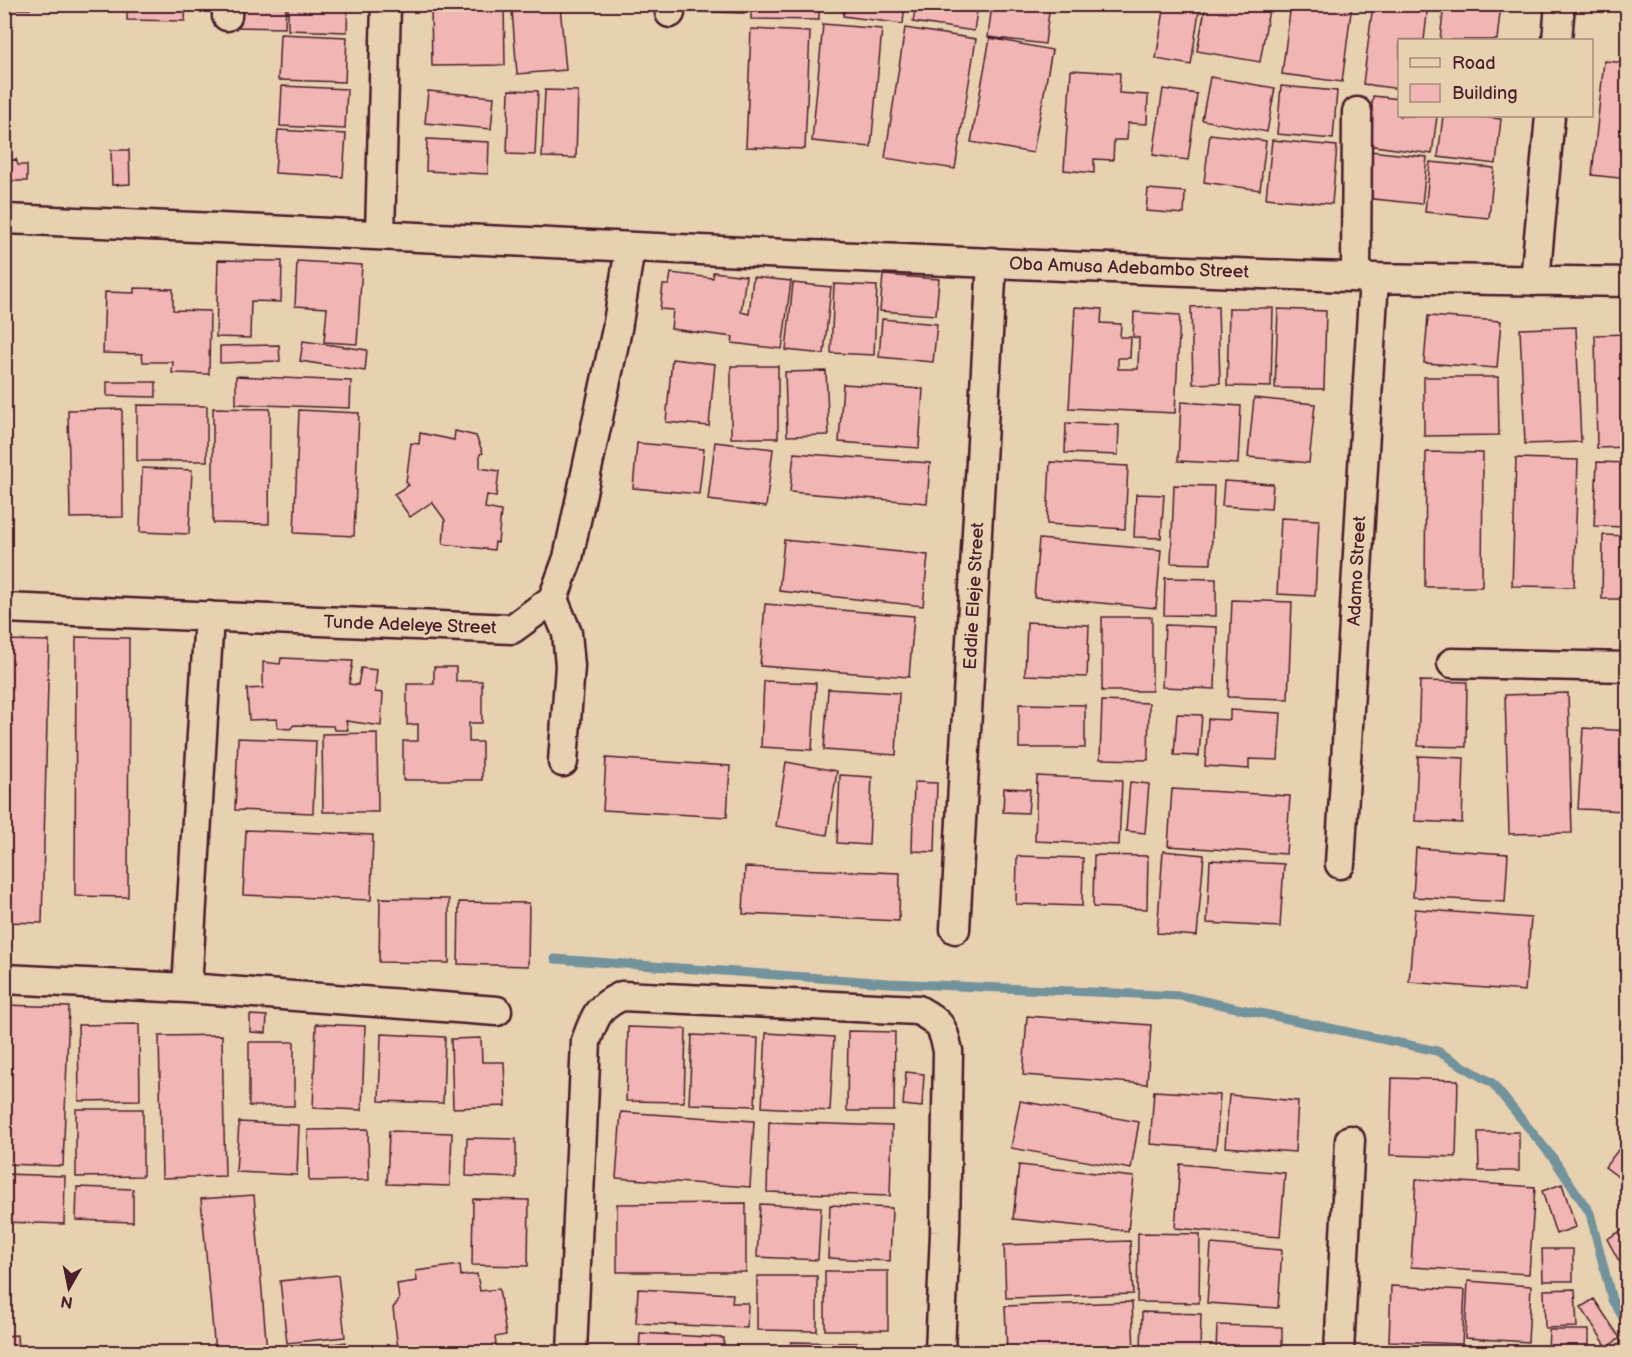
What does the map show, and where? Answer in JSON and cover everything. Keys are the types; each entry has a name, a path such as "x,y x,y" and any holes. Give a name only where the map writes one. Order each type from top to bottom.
{"street":[{"path":"380,234 386,4"},
{"path":"1557,39 1560,4"},
{"name":"Adamo Street","path":"1340,864 1365,277 1357,112"},
{"path":"1535,281 1550,117"},
{"name":"Oba Amusa Adebambo Street","path":"4,219 380,234 630,248 1365,277 1628,282"},
{"path":"563,762 570,666 567,633 553,599 568,558 616,329 630,248"},
{"name":"Eddie Eleje Street","path":"955,929 992,262"},
{"name":"Tunde Adeleye Street","path":"4,608 512,629 553,599"},
{"path":"187,988 209,616"},
{"path":"1452,663 1628,667"},
{"path":"4,980 187,988 497,1011"},
{"path":"572,1353 586,1041 593,1021 605,1004 622,996 918,1010 939,1024 944,1030 948,1051 940,1353"},
{"path":"1339,1353 1350,1140"}],"building":[{"path":"4,4 30,4 30,9 4,9"},
{"path":"127,4 186,4 185,21 127,20"},
{"path":"232,4 286,4 285,28 231,27"},
{"path":"288,4 348,4 347,32 288,30"},
{"path":"678,4 744,4 744,13 678,11"},
{"path":"751,4 819,4 819,20 751,19"},
{"path":"845,4 905,4 903,24 843,16"},
{"path":"916,4 978,4 974,31 913,22"},
{"path":"992,4 1050,4 1045,44 988,37"},
{"path":"1165,4 1200,4 1191,65 1156,59"},
{"path":"1206,4 1270,4 1260,62 1197,51"},
{"path":"1291,4 1352,4 1342,82 1282,74"},
{"path":"1373,4 1428,6 1424,39 1398,39 1398,89 1363,84"},
{"path":"1444,4 1501,4 1497,39 1440,39"},
{"path":"504,5 505,65 432,66 431,6"},
{"path":"560,6 566,70 517,74 512,10"},
{"path":"823,24 882,29 871,147 812,141"},
{"path":"905,28 976,39 955,169 885,158"},
{"path":"751,29 810,32 805,149 746,147"},
{"path":"280,34 347,37 345,82 278,80"},
{"path":"990,38 1052,50 1033,153 971,142"},
{"path":"1604,61 1628,63 1628,179 1592,175"},
{"path":"1071,70 1120,73 1119,93 1148,95 1147,124 1128,123 1127,140 1114,140 1113,160 1094,159 1094,173 1064,170"},
{"path":"1210,77 1275,88 1267,132 1202,120"},
{"path":"282,86 347,89 345,129 280,126"},
{"path":"1281,86 1337,91 1333,139 1277,134"},
{"path":"1163,89 1197,94 1188,160 1153,155"},
{"path":"509,90 538,91 535,155 507,154"},
{"path":"545,90 578,91 576,158 542,157"},
{"path":"428,91 494,97 491,129 425,123"},
{"path":"1373,96 1398,99 1398,117 1437,117 1432,154 1367,145"},
{"path":"1443,117 1501,119 1496,164 1438,157"},
{"path":"278,130 346,134 343,177 275,173"},
{"path":"1210,134 1266,141 1260,190 1204,182"},
{"path":"427,139 489,142 488,174 426,171"},
{"path":"1272,140 1337,146 1332,204 1266,198"},
{"path":"111,150 129,150 130,184 112,185"},
{"path":"1369,151 1427,157 1422,204 1364,198"},
{"path":"16,159 18,165 27,165 27,181 12,181 5,163"},
{"path":"1430,162 1494,168 1489,218 1425,212"},
{"path":"1148,189 1185,192 1184,214 1146,211"},
{"path":"218,260 282,261 281,302 251,301 250,338 216,337"},
{"path":"297,261 362,265 357,344 324,342 327,308 295,306"},
{"path":"713,272 746,276 741,312 749,314 753,277 791,281 782,349 732,343 733,337 671,329 673,310 660,309 663,285 669,285 671,273 713,278"},
{"path":"883,275 939,279 936,315 880,311"},
{"path":"793,283 831,287 824,354 786,350"},
{"path":"834,284 877,286 874,355 831,353"},
{"path":"134,288 173,289 173,310 210,311 209,374 172,373 173,362 143,362 142,354 103,353 105,292 134,293"},
{"path":"1218,306 1220,383 1193,384 1191,307"},
{"path":"1075,307 1102,309 1101,323 1121,324 1120,337 1131,337 1130,358 1118,358 1118,369 1138,369 1139,338 1133,337 1134,312 1180,315 1175,413 1069,408"},
{"path":"1229,308 1273,308 1271,387 1227,386"},
{"path":"1278,309 1326,311 1324,389 1275,388"},
{"path":"1428,316 1501,321 1497,368 1424,363"},
{"path":"882,319 937,324 933,362 879,357"},
{"path":"1576,327 1581,442 1525,444 1520,329"},
{"path":"1628,334 1628,447 1597,448 1595,335"},
{"path":"303,341 367,350 365,371 300,361"},
{"path":"279,345 280,361 220,363 220,346"},
{"path":"672,359 715,364 709,426 666,422"},
{"path":"731,366 778,366 778,438 731,438"},
{"path":"826,371 829,435 787,436 785,372"},
{"path":"236,376 351,381 350,408 236,404"},
{"path":"1424,377 1498,377 1499,435 1424,436"},
{"path":"107,382 156,382 156,397 107,396"},
{"path":"843,384 923,389 919,448 839,442"},
{"path":"1254,398 1315,404 1309,463 1248,457"},
{"path":"1181,402 1241,406 1238,464 1178,461"},
{"path":"137,405 207,406 207,461 137,461"},
{"path":"213,408 270,409 269,524 213,523"},
{"path":"122,409 123,517 70,518 68,410"},
{"path":"299,410 359,413 354,536 294,533"},
{"path":"1066,423 1119,425 1118,455 1065,453"},
{"path":"455,431 476,436 483,453 480,454 480,468 499,471 496,497 487,495 485,508 501,511 498,543 495,542 494,550 443,544 445,520 432,502 410,517 394,494 409,485 406,482 411,443 419,444 420,433 454,440"},
{"path":"715,442 773,449 766,507 708,500"},
{"path":"637,443 704,449 699,494 633,488"},
{"path":"1426,452 1483,453 1482,587 1425,587"},
{"path":"794,453 930,463 927,503 790,492"},
{"path":"1516,458 1578,460 1574,587 1512,586"},
{"path":"1050,462 1128,466 1125,529 1047,524"},
{"path":"1597,462 1628,463 1628,527 1594,526"},
{"path":"142,468 192,470 189,534 140,532"},
{"path":"1224,481 1273,484 1271,509 1222,506"},
{"path":"1174,485 1214,486 1211,564 1171,563"},
{"path":"1136,494 1164,495 1161,538 1134,537"},
{"path":"1281,518 1319,520 1315,596 1277,594"},
{"path":"1603,535 1628,536 1628,599 1602,599"},
{"path":"1039,539 1161,550 1156,608 1034,597"},
{"path":"784,540 928,555 923,606 779,591"},
{"path":"1165,578 1216,579 1216,616 1164,615"},
{"path":"1232,600 1292,602 1288,699 1228,697"},
{"path":"765,604 914,616 909,677 760,666"},
{"path":"1102,617 1152,617 1152,691 1102,691"},
{"path":"1027,622 1089,625 1087,677 1025,675"},
{"path":"1165,625 1217,627 1215,689 1162,687"},
{"path":"76,637 129,638 128,897 75,896"},
{"path":"4,640 49,641 42,923 4,922"},
{"path":"281,658 353,661 349,684 358,685 361,668 377,670 375,692 383,693 381,726 346,721 348,730 334,730 333,726 294,725 290,729 278,728 277,719 249,720 247,689 263,688 263,662 280,664"},
{"path":"434,667 456,667 456,681 482,681 482,723 469,723 469,742 482,742 482,780 403,780 403,741 418,741 418,724 407,725 407,684 434,684"},
{"path":"764,681 816,683 812,750 761,747"},
{"path":"1420,681 1467,682 1466,747 1418,746"},
{"path":"828,689 899,693 896,755 824,750"},
{"path":"1568,693 1572,833 1509,834 1505,695"},
{"path":"1102,701 1149,703 1148,760 1100,759"},
{"path":"1019,704 1085,705 1085,748 1019,748"},
{"path":"1230,710 1281,713 1278,760 1249,759 1249,769 1205,766 1208,719 1230,720"},
{"path":"1177,714 1202,715 1199,756 1174,755"},
{"path":"1583,728 1628,731 1628,811 1578,809"},
{"path":"377,733 378,812 323,812 322,734"},
{"path":"238,738 316,741 313,813 235,810"},
{"path":"1418,756 1464,758 1462,823 1415,821"},
{"path":"606,758 730,766 727,817 603,810"},
{"path":"786,762 837,771 827,835 776,826"},
{"path":"840,775 872,777 869,845 837,843"},
{"path":"1037,776 1122,780 1119,845 1035,841"},
{"path":"914,782 937,783 935,852 912,851"},
{"path":"1130,782 1149,784 1145,833 1126,831"},
{"path":"1004,788 1030,789 1028,813 1003,812"},
{"path":"1172,789 1290,796 1286,854 1168,846"},
{"path":"246,830 373,835 371,900 243,895"},
{"path":"1416,848 1508,854 1505,902 1413,897"},
{"path":"1163,851 1204,855 1197,936 1157,933"},
{"path":"1094,855 1148,856 1147,909 1093,907"},
{"path":"1017,856 1083,858 1082,906 1016,904"},
{"path":"1210,860 1284,864 1280,927 1207,923"},
{"path":"745,867 900,873 899,921 743,914"},
{"path":"380,898 449,899 449,963 379,962"},
{"path":"459,902 529,903 528,966 458,964"},
{"path":"1415,909 1531,918 1525,991 1409,982"},
{"path":"4,1005 69,1007 63,1166 4,1164"},
{"path":"250,1015 267,1016 266,1033 250,1032"},
{"path":"1027,1016 1151,1025 1147,1084 1023,1075"},
{"path":"139,1024 140,1100 79,1101 78,1025"},
{"path":"316,1024 365,1026 362,1110 313,1108"},
{"path":"628,1027 686,1029 684,1102 626,1101"},
{"path":"848,1031 895,1032 894,1111 847,1111"},
{"path":"766,1033 834,1037 830,1111 762,1107"},
{"path":"381,1034 445,1037 443,1103 379,1101"},
{"path":"222,1035 225,1176 162,1178 159,1036"},
{"path":"692,1035 758,1038 755,1106 689,1104"},
{"path":"481,1038 482,1062 504,1062 506,1106 453,1108 451,1039"},
{"path":"249,1042 294,1042 294,1106 249,1106"},
{"path":"906,1072 924,1074 922,1107 903,1105"},
{"path":"1392,1078 1458,1080 1456,1157 1390,1155"},
{"path":"1154,1091 1220,1095 1216,1149 1150,1144"},
{"path":"1229,1095 1298,1101 1295,1152 1225,1147"},
{"path":"1020,1101 1139,1122 1131,1169 1011,1148"},
{"path":"76,1109 143,1109 143,1176 76,1177"},
{"path":"621,1112 754,1121 750,1187 616,1178"},
{"path":"239,1122 299,1125 297,1175 236,1172"},
{"path":"769,1122 892,1126 890,1196 767,1192"},
{"path":"368,1129 369,1180 309,1181 308,1130"},
{"path":"389,1131 452,1133 450,1186 387,1184"},
{"path":"1478,1132 1519,1132 1519,1171 1479,1171"},
{"path":"1628,1137 1628,1184 1605,1167"},
{"path":"467,1138 516,1139 516,1178 466,1176"},
{"path":"1180,1164 1285,1173 1280,1237 1175,1228"},
{"path":"1019,1165 1134,1177 1128,1231 1013,1219"},
{"path":"4,1174 65,1176 64,1224 4,1222"},
{"path":"1416,1179 1535,1187 1529,1274 1411,1267"},
{"path":"1562,1184 1576,1227 1556,1234 1542,1191"},
{"path":"77,1187 133,1189 133,1222 76,1220"},
{"path":"254,1195 267,1352 215,1352 201,1199"},
{"path":"473,1199 529,1200 528,1266 472,1265"},
{"path":"746,1203 746,1272 617,1272 617,1204"},
{"path":"760,1204 821,1207 818,1260 757,1257"},
{"path":"830,1205 892,1208 890,1261 828,1258"},
{"path":"1624,1229 1628,1234 1628,1256 1619,1261 1607,1239"},
{"path":"1138,1233 1200,1234 1199,1303 1137,1302"},
{"path":"1130,1241 1133,1294 1006,1298 1004,1245"},
{"path":"1211,1244 1282,1250 1278,1308 1207,1303"},
{"path":"1542,1249 1573,1249 1573,1281 1543,1281"},
{"path":"460,1265 461,1276 477,1274 480,1291 499,1289 506,1335 495,1337 497,1352 416,1352 415,1347 398,1349 393,1308 399,1300 397,1284 417,1281 416,1271"},
{"path":"825,1271 888,1271 888,1330 825,1330"},
{"path":"338,1275 345,1337 287,1343 280,1281"},
{"path":"757,1276 817,1276 817,1331 757,1330"},
{"path":"1468,1281 1531,1286 1528,1342 1465,1338"},
{"path":"1391,1286 1465,1290 1462,1344 1389,1341"},
{"path":"638,1289 733,1294 732,1303 748,1303 747,1328 636,1323"},
{"path":"1575,1289 1577,1327 1545,1328 1544,1290"},
{"path":"1594,1299 1620,1338 1607,1347 1581,1307"},
{"path":"1132,1302 1134,1352 1007,1352 1005,1306"},
{"path":"1142,1312 1201,1314 1200,1352 1141,1352"},
{"path":"1217,1325 1282,1327 1282,1352 1216,1352"},
{"path":"1549,1330 1589,1330 1589,1352 1548,1352"},
{"path":"640,1333 724,1338 723,1352 639,1352"},
{"path":"17,1335 18,1352 4,1352 4,1336"},
{"path":"346,1342 347,1352 291,1352 291,1350"},
{"path":"791,1342 862,1343 862,1352 790,1352"},
{"path":"1387,1346 1466,1352 1386,1352"}],"waterway":[{"path":"555,959 889,983 1181,996 1437,1051 1492,1083 1553,1158 1590,1213 1612,1300 1628,1325"}]}
